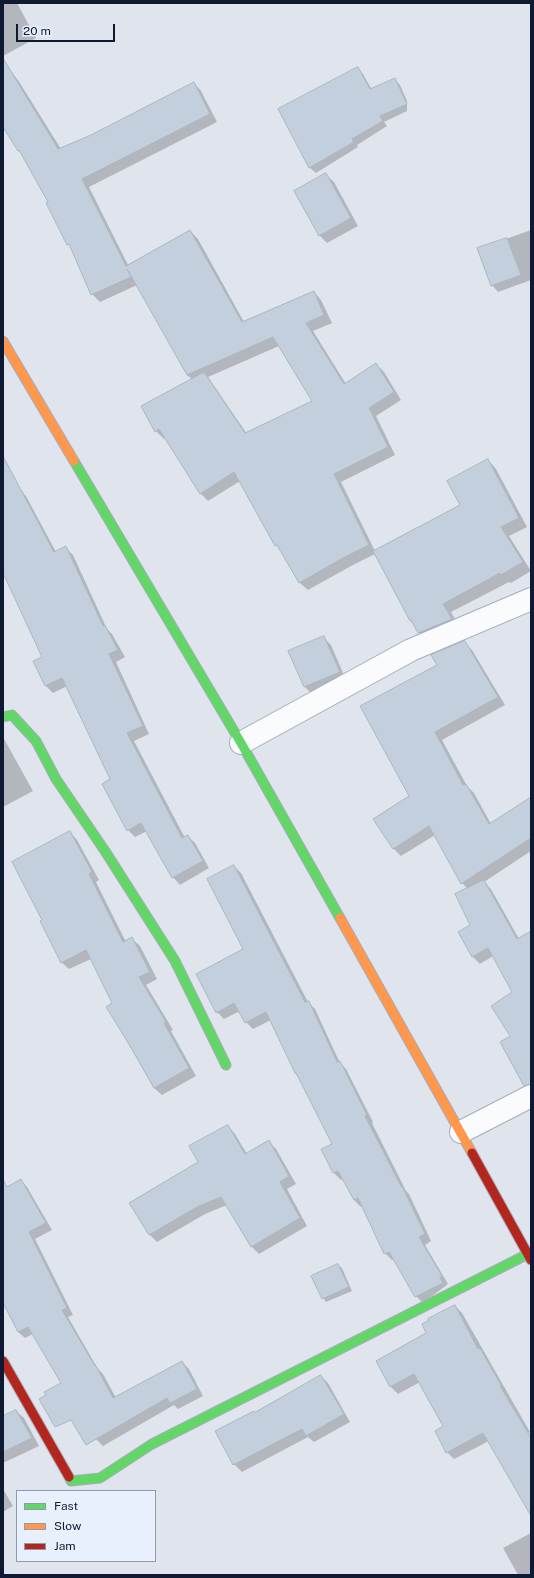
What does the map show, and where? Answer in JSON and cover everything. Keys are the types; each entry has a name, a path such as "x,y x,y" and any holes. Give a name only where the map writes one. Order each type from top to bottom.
{"street":[{"path":"3,1361 71,1481 100,1478 152,1444 530,1257 241,743 4,343"},
{"path":"241,743 411,650 531,599"},
{"path":"3,717 12,715 36,741 56,779 105,851 175,961 226,1065"},
{"path":"461,1132 531,1096"}],"building":[{"path":"3,58 58,149 91,135 194,82 210,114 82,179 126,266 190,230 242,322 314,291 324,315 306,323 344,384 376,363 394,392 369,408 388,447 334,474 369,545 299,583 277,545 275,546 234,472 200,494 159,429 155,432 141,406 204,372 245,433 312,401 273,337 187,375 127,269 131,277 91,295 69,244 67,245 46,203 48,202 19,150 18,151 3,127"},
{"path":"358,67 370,89 395,78 407,104 380,116 383,121 352,139 354,142 309,168 278,109"},
{"path":"326,173 351,218 319,236 294,191"},
{"path":"507,238 521,275 491,286 477,248"},
{"path":"3,456 54,552 66,546 103,626 105,625 118,650 109,654 143,726 127,733 182,838 188,835 203,861 172,878 141,823 127,831 102,784 110,779 62,678 45,686 33,661 42,657 3,573"},
{"path":"488,459 519,518 501,527 523,562 501,575 500,573 443,604 452,619 418,633 411,620 410,621 373,551 460,505 447,481"},
{"path":"324,636 340,672 304,687 288,651"},
{"path":"465,641 498,697 435,732 463,785 466,784 489,824 531,797 531,838 461,884 429,826 393,849 373,819 409,796 360,706 437,665 431,655"},
{"path":"70,831 92,872 89,874 123,942 132,937 150,972 139,977 166,1022 164,1023 189,1068 154,1088 106,1007 112,1003 86,950 61,963 40,921 42,920 12,862"},
{"path":"234,865 305,1002 309,1001 337,1062 340,1061 367,1115 365,1116 402,1186 425,1234 419,1237 442,1276 440,1278 443,1283 415,1297 389,1252 384,1254 358,1198 354,1200 338,1171 333,1173 321,1149 332,1144 295,1073 266,1012 245,1023 234,1003 216,1013 196,974 243,949 207,879"},
{"path":"484,880 517,939 531,931 531,1084 524,1086 500,1042 510,1036 491,1006 512,992 488,948 472,957 458,932 470,925 455,894"},
{"path":"228,1125 245,1154 269,1140 289,1176 280,1182 300,1218 251,1247 221,1197 197,1207 149,1235 129,1203 198,1162 189,1146"},
{"path":"3,1179 7,1187 21,1179 46,1223 29,1232 67,1308 62,1310 96,1366 113,1398 182,1361 197,1389 170,1403 167,1398 86,1445 71,1420 55,1427 39,1399 46,1395 44,1392 61,1383 28,1327 18,1332 3,1303"},
{"path":"338,1264 349,1287 322,1299 311,1276"},
{"path":"455,1305 478,1349 480,1348 501,1385 500,1386 531,1438 531,1516 483,1433 446,1453 435,1431 443,1426 414,1374 390,1387 376,1361 426,1333 422,1324 429,1320 428,1319"},
{"path":"321,1375 344,1414 306,1436 302,1429 233,1465 215,1431 254,1411 255,1412"},
{"path":"16,1410 32,1438 3,1452 3,1416"}],"traffic: fast":[{"path":"74,461 241,743 340,918"},
{"path":"3,717 12,715 36,741 56,779 105,851 175,961 226,1065"},
{"path":"69,1477 71,1481 100,1478 152,1444 528,1254"}],"traffic: slow":[{"path":"3,341 74,461"},
{"path":"340,918 472,1153"}],"traffic: jam":[{"path":"472,1153 531,1260"},
{"path":"3,1361 69,1477"}]}
